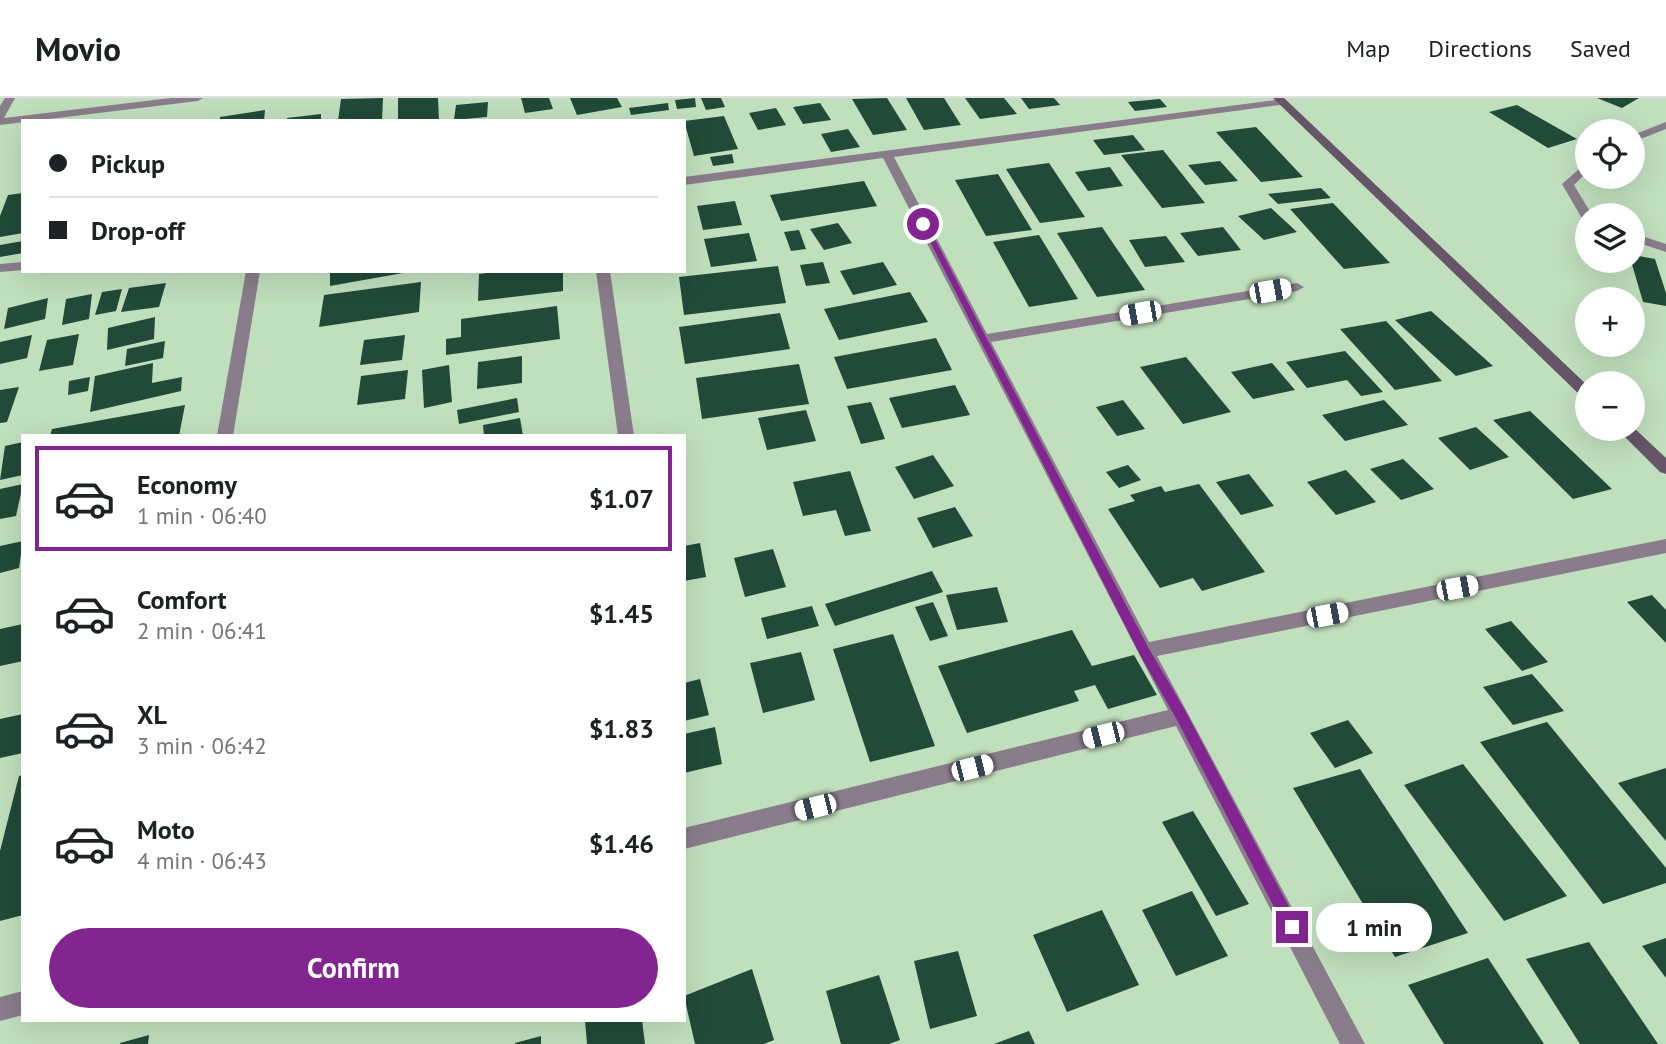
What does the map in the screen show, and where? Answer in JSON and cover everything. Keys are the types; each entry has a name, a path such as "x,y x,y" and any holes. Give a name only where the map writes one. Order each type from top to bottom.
{"street":[{"path":"0,116 10,98"},
{"path":"25,119 198,98"},
{"path":"686,181 1281,100 1575,382"},
{"path":"0,122 21,119"},
{"path":"1645,134 1666,125"},
{"path":"887,155 1144,651 1181,716 1353,1044"},
{"path":"1575,177 1568,184 1579,203"},
{"path":"1645,241 1666,248"},
{"path":"0,268 21,266"},
{"path":"225,434 253,273"},
{"path":"603,273 626,434"},
{"path":"984,340 1297,287"},
{"path":"1638,441 1666,468"},
{"path":"1144,651 1666,546"},
{"path":"686,839 1181,716"},
{"path":"0,1009 21,1004"}],"building":[{"path":"383,98 382,119 338,119 341,99"},
{"path":"398,98 438,98 439,119 398,119"},
{"path":"521,98 549,98 553,109 525,113"},
{"path":"570,98 617,98 622,107 577,115"},
{"path":"695,98 696,107 677,109 675,100"},
{"path":"701,98 721,98 725,107 706,110"},
{"path":"887,98 907,130 873,135 852,99"},
{"path":"906,98 944,98 961,125 924,130"},
{"path":"965,98 1004,98 1017,114 980,119"},
{"path":"1021,98 1054,98 1060,105 1029,109"},
{"path":"1597,98 1639,98 1622,108"},
{"path":"1160,99 1167,107 1135,111 1128,102"},
{"path":"488,102 487,117 454,119 456,105"},
{"path":"668,103 669,110 631,115 629,108"},
{"path":"820,103 831,120 803,124 793,107"},
{"path":"1517,105 1575,140 1548,148 1489,112"},
{"path":"776,108 786,125 758,130 749,113"},
{"path":"265,110 264,119 220,117"},
{"path":"321,114 321,119 287,118"},
{"path":"724,116 738,149 694,156 686,121"},
{"path":"1256,127 1303,177 1261,182 1216,132"},
{"path":"848,129 860,147 831,152 821,134"},
{"path":"1133,135 1145,150 1104,155 1093,140"},
{"path":"1163,150 1205,203 1162,208 1121,155"},
{"path":"732,154 734,163 713,166 710,157"},
{"path":"1220,161 1238,181 1205,185 1188,165"},
{"path":"1049,163 1085,217 1040,223 1006,169"},
{"path":"1110,167 1123,186 1088,191 1075,172"},
{"path":"998,174 1032,230 986,236 955,180"},
{"path":"864,181 877,206 781,221 770,195"},
{"path":"1321,188 1331,198 1278,204 1268,194"},
{"path":"21,193 21,233 0,237 0,216 8,195"},
{"path":"735,201 742,225 703,230 697,206"},
{"path":"1333,203 1390,263 1344,269 1290,209"},
{"path":"1271,208 1297,232 1264,240 1238,216"},
{"path":"838,223 852,243 824,250 810,229"},
{"path":"1102,227 1145,290 1097,297 1057,233"},
{"path":"1223,227 1241,250 1198,256 1180,233"},
{"path":"799,230 806,249 791,251 784,232"},
{"path":"749,233 757,261 711,267 704,239"},
{"path":"1039,235 1078,299 1029,307 993,242"},
{"path":"1166,236 1185,262 1145,267 1129,240"},
{"path":"21,241 21,253 0,257 0,245"},
{"path":"1645,257 1655,259 1666,293 1666,306 1645,302 1645,287 1639,287 1635,273 1645,273"},
{"path":"823,262 830,283 806,286 800,265"},
{"path":"883,262 897,285 853,295 840,271"},
{"path":"778,266 786,303 684,315 679,277"},
{"path":"330,273 403,273 330,286"},
{"path":"563,273 563,291 478,301 479,274"},
{"path":"421,282 419,312 319,327 324,295"},
{"path":"166,283 159,307 121,312 129,288"},
{"path":"122,289 116,311 95,315 102,292"},
{"path":"910,292 928,322 839,340 824,309"},
{"path":"92,294 89,319 62,325 66,299"},
{"path":"48,298 45,319 4,329 8,308"},
{"path":"557,306 560,339 446,355 446,339 461,337 461,319"},
{"path":"1431,311 1493,366 1456,376 1395,320"},
{"path":"780,313 790,349 685,364 679,327"},
{"path":"155,317 154,339 107,350 108,328"},
{"path":"1386,321 1442,381 1395,390 1340,329"},
{"path":"79,334 73,365 39,371 47,340"},
{"path":"32,335 27,358 0,364 0,342"},
{"path":"405,335 402,360 360,365 364,340"},
{"path":"936,338 952,370 847,389 834,357"},
{"path":"165,341 163,358 125,366 127,349"},
{"path":"1345,351 1383,392 1361,396 1347,380 1307,388 1286,362"},
{"path":"522,356 522,383 477,389 478,362"},
{"path":"1186,357 1231,412 1183,424 1140,367"},
{"path":"153,363 152,383 182,377 181,391 90,412 95,376"},
{"path":"1272,363 1295,390 1253,399 1231,372"},
{"path":"799,364 809,404 702,419 696,378"},
{"path":"449,365 452,402 424,408 422,370"},
{"path":"408,370 405,399 357,405 361,376"},
{"path":"90,377 88,391 68,395 69,381"},
{"path":"955,385 970,415 902,428 889,398"},
{"path":"19,387 7,422 0,423 0,390"},
{"path":"517,398 519,412 459,424 457,410"},
{"path":"1123,400 1145,429 1117,436 1096,407"},
{"path":"1384,400 1408,425 1345,441 1322,415"},
{"path":"871,402 885,439 861,444 847,406"},
{"path":"185,405 179,434 51,434 52,429"},
{"path":"806,410 816,441 767,450 758,418"},
{"path":"1530,411 1612,489 1573,499 1493,420"},
{"path":"520,418 523,434 484,434 483,425"},
{"path":"1476,427 1509,457 1470,470 1438,438"},
{"path":"21,442 21,475 0,480 5,446"},
{"path":"933,455 954,486 914,499 895,467"},
{"path":"1403,459 1434,489 1401,500 1370,469"},
{"path":"1128,465 1141,480 1119,488 1106,472"},
{"path":"1346,470 1376,502 1336,515 1307,482"},
{"path":"850,471 871,531 845,536 836,510 803,516 793,482"},
{"path":"1249,474 1274,506 1241,515 1216,482"},
{"path":"21,484 16,516 0,519 0,489"},
{"path":"1199,484 1265,572 1202,591 1193,578 1160,588 1108,509 1135,501 1130,495 1161,486 1165,492"},
{"path":"955,507 973,536 933,548 917,518"},
{"path":"21,541 19,568 0,573 0,546"},
{"path":"700,543 706,577 686,581 686,546"},
{"path":"773,549 786,587 745,597 734,558"},
{"path":"932,571 943,592 835,626 825,604"},
{"path":"997,587 1008,622 957,630 946,595"},
{"path":"1652,595 1666,610 1666,643 1627,602"},
{"path":"933,602 948,636 930,641 915,607"},
{"path":"812,606 819,626 767,639 761,618"},
{"path":"1511,621 1548,662 1522,671 1485,629"},
{"path":"21,624 21,661 0,666 0,629"},
{"path":"1072,630 1092,666 1134,655 1157,695 1108,709 1095,685 1074,691 1079,701 967,733 938,666"},
{"path":"893,634 935,746 870,762 833,649"},
{"path":"801,652 815,700 763,713 750,663"},
{"path":"1532,674 1564,711 1513,725 1483,687"},
{"path":"700,679 709,715 686,721 686,682"},
{"path":"21,714 21,753 0,758 0,719"},
{"path":"1348,720 1373,753 1335,768 1310,733"},
{"path":"1547,722 1666,868 1666,883 1603,904 1480,742"},
{"path":"715,727 722,764 686,773 686,734"},
{"path":"1463,764 1567,896 1504,921 1404,785"},
{"path":"1666,768 1666,841 1618,783"},
{"path":"1360,769 1468,933 1395,957 1293,788"},
{"path":"19,776 21,916 0,921 0,851"},
{"path":"1193,811 1249,904 1216,916 1162,822"},
{"path":"1192,891 1228,956 1176,976 1142,910"},
{"path":"1102,910 1139,985 1067,1012 1033,935"},
{"path":"1666,938 1666,978 1642,946"},
{"path":"1589,942 1658,1044 1580,1044 1526,959"},
{"path":"958,951 977,1016 930,1029 914,961"},
{"path":"1488,958 1544,1044 1444,1044 1408,985"},
{"path":"752,969 774,1040 764,1044 695,1044 686,995"},
{"path":"879,975 900,1040 889,1044 841,1044 826,991"},
{"path":"585,1022 642,1022 645,1044 587,1044"},
{"path":"1029,1031 1035,1044 994,1044"},
{"path":"149,1035 148,1044 120,1044 120,1043"},
{"path":"541,1036 541,1044 515,1044 515,1043"}],"route":[{"path":"923,224 1144,651 1292,927"}]}
